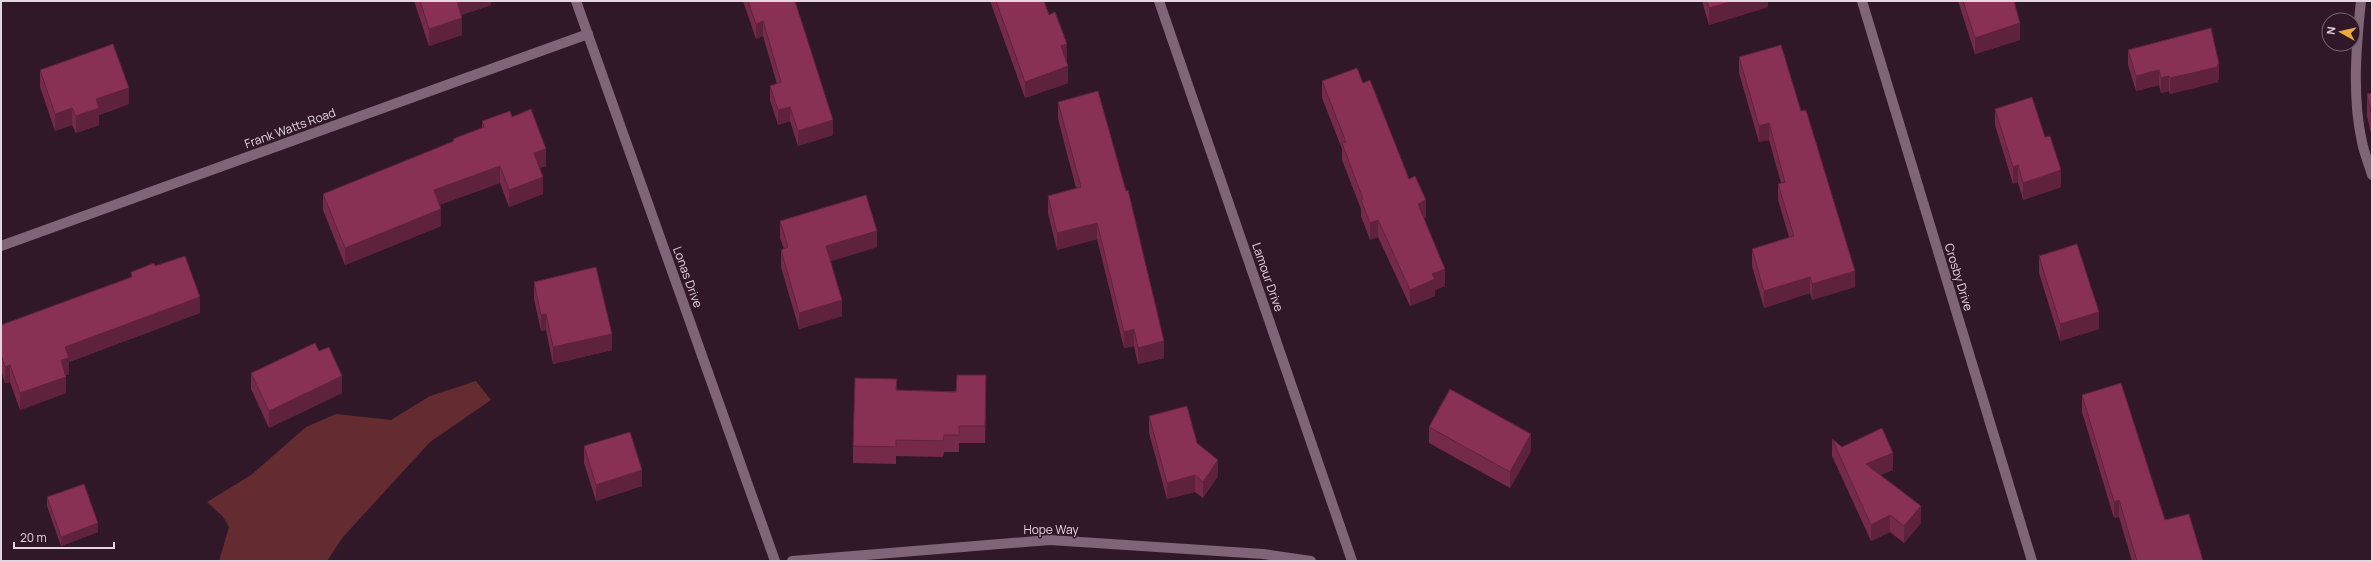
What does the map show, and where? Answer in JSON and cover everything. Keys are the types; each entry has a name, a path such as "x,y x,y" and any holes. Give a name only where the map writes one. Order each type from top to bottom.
{"street":[{"name":"Lonas Drive","path":"576,1 775,561"},
{"name":"Lamour Drive","path":"1158,1 1352,561"},
{"name":"Crosby Drive","path":"1862,1 2032,561"},
{"path":"2361,1 2358,32 2357,106 2362,143 2372,175"},
{"name":"Frank Watts Road","path":"1,246 588,34"},
{"name":"Hope Way","path":"792,561 1050,540 1263,554 1311,561"}],"shaded area":[{"path":"476,381 491,400 430,442 343,537 327,561 219,561 229,527 223,517 207,502 251,475 306,427 336,414 391,420 430,396"}],"building":[{"path":"420,1 457,1 462,18 429,29"},
{"path":"748,1 795,1 833,120 798,131 790,107 778,110 770,86 781,82 763,21 756,24"},
{"path":"996,1 1044,1 1049,15 1055,12 1067,44 1061,46 1068,66 1025,82"},
{"path":"1707,1 1733,1 1709,8"},
{"path":"1963,1 2014,1 2020,23 1975,38"},
{"path":"2211,28 2219,64 2217,65 2218,67 2170,78 2169,76 2161,78 2159,70 2136,76 2128,50"},
{"path":"113,44 129,88 96,99 99,108 76,116 72,108 55,114 40,70"},
{"path":"1781,45 1801,111 1806,110 1855,271 1812,284 1810,277 1764,291 1752,249 1794,236 1778,184 1785,182 1769,123 1759,126 1739,57"},
{"path":"1357,68 1363,83 1370,80 1409,179 1415,176 1426,200 1418,204 1445,269 1432,274 1435,279 1410,290 1378,220 1370,223 1361,200 1363,199 1342,143 1346,142 1322,81"},
{"path":"1098,91 1126,191 1128,190 1164,341 1138,348 1134,329 1124,332 1097,223 1057,233 1048,196 1081,187 1058,102"},
{"path":"2372,93 2372,116 2367,94"},
{"path":"2032,97 2045,137 2050,136 2061,170 2023,183 2018,165 2013,167 1995,109"},
{"path":"531,109 546,149 534,153 543,177 509,190 500,166 434,190 441,209 345,248 323,194 454,141 453,139 484,127 482,121 510,111 512,117"},
{"path":"866,195 877,231 826,246 842,300 799,313 781,250 788,247 780,221"},
{"path":"2077,244 2099,312 2060,324 2039,256"},
{"path":"185,256 200,297 65,347 69,358 61,360 66,377 20,393 10,365 5,367 1,355 1,325 132,277 131,272 154,263 155,266"},
{"path":"596,267 612,334 553,347 546,314 541,315 534,282"},
{"path":"315,343 319,351 329,347 342,376 269,411 251,373"},
{"path":"957,375 986,375 985,426 959,426 959,435 944,435 943,441 896,440 896,447 853,446 855,378 897,379 896,390 956,392"},
{"path":"2121,383 2165,520 2189,514 2203,561 2137,561 2119,500 2114,502 2082,395"},
{"path":"1450,389 1531,434 1510,472 1429,427"},
{"path":"1187,406 1197,443 1218,460 1203,482 1195,475 1167,483 1149,416"},
{"path":"1882,428 1893,453 1866,464 1921,506 1904,526 1890,515 1871,525 1832,439 1842,447"},
{"path":"630,432 642,470 596,485 584,446"},
{"path":"84,484 98,523 61,537 47,497"}]}
